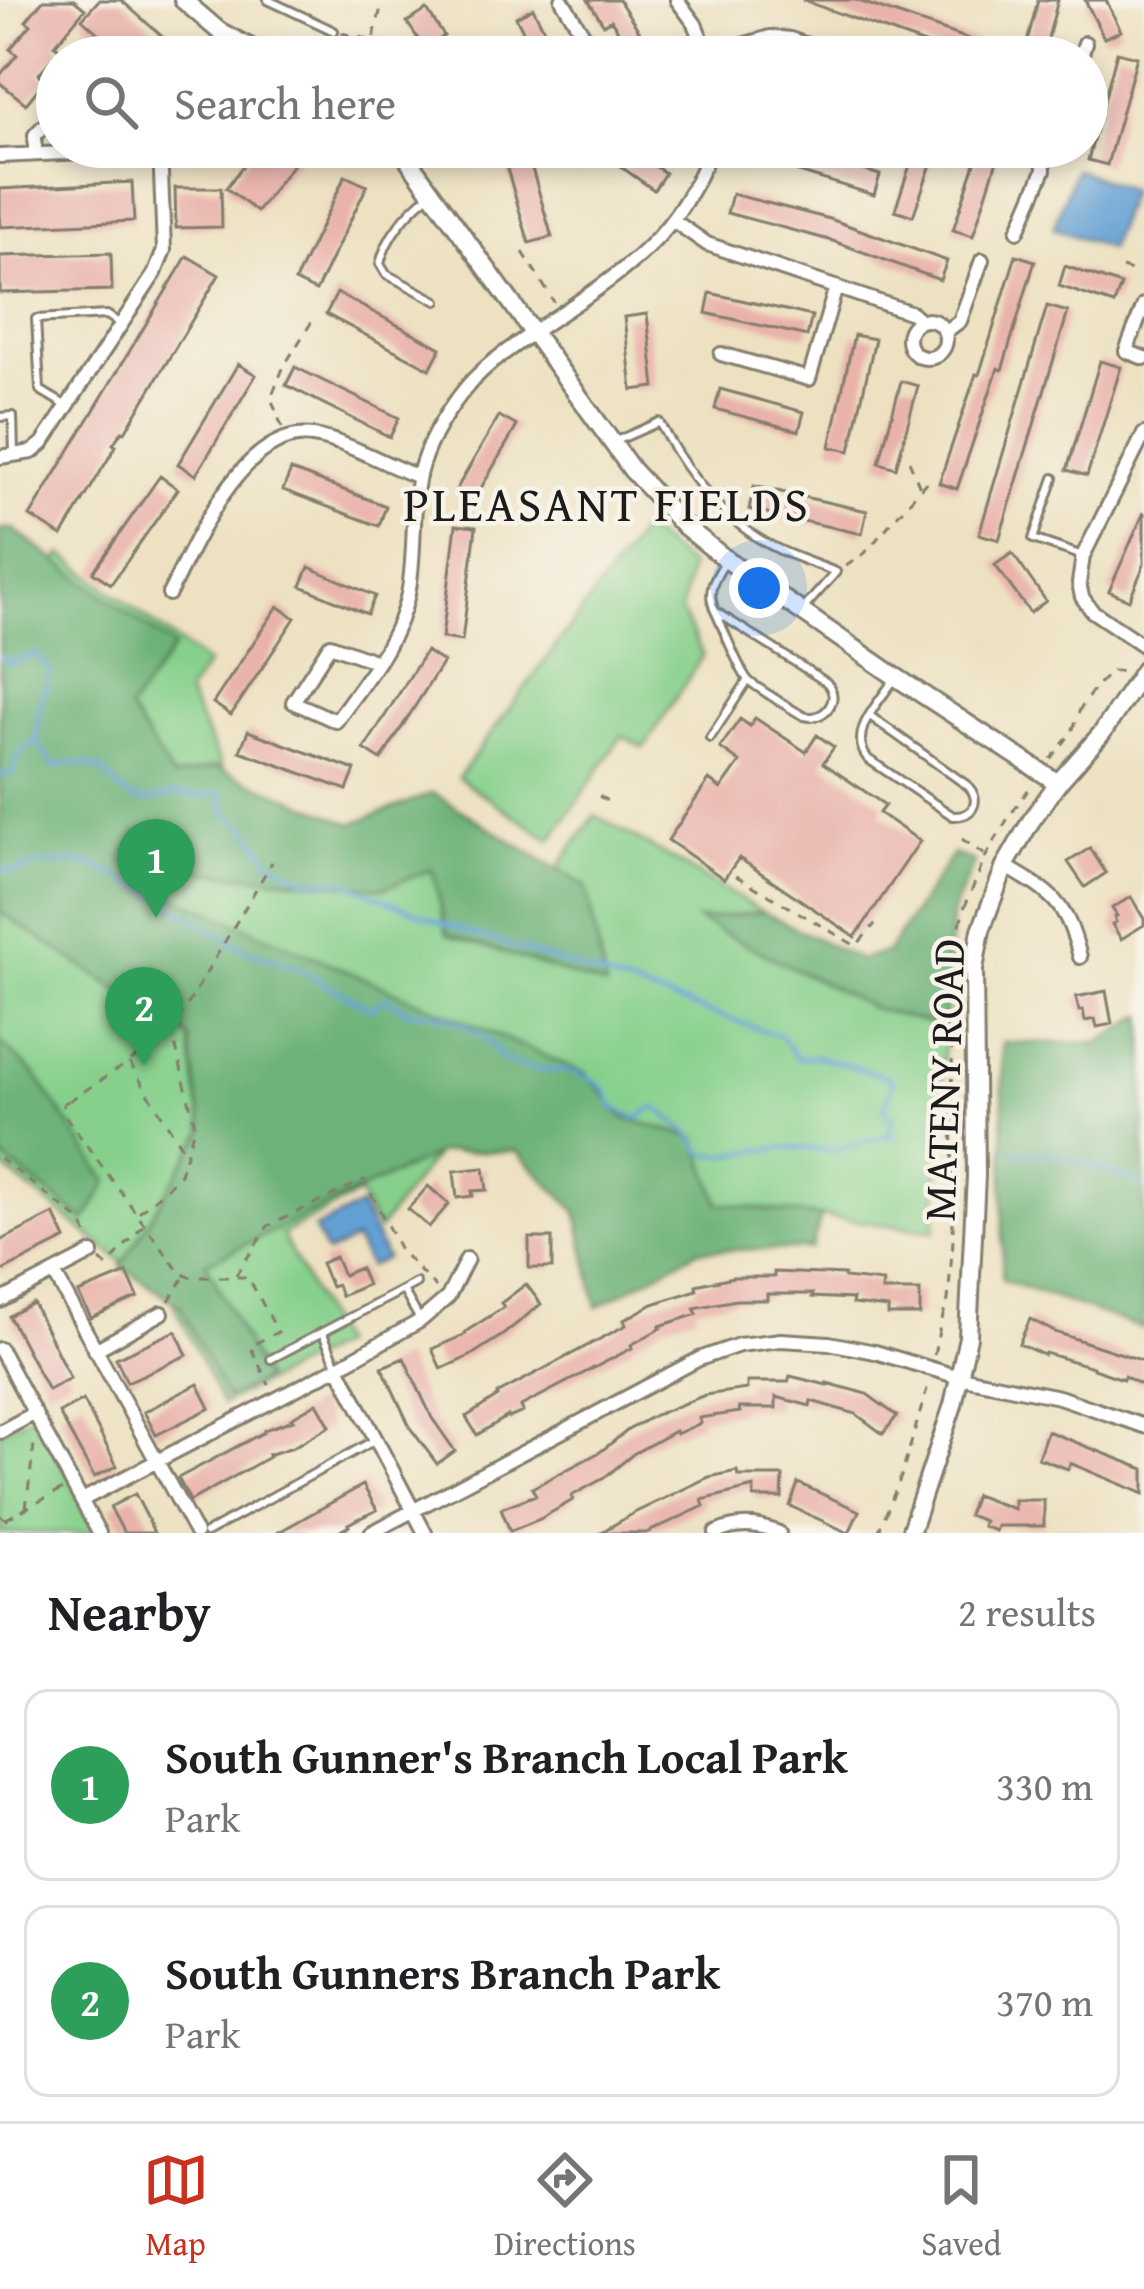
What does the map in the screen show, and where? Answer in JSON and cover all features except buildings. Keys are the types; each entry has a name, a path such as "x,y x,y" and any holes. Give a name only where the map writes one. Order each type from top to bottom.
{"street":[{"path":"183,0 228,36"},
{"path":"562,0 583,36"},
{"path":"677,0 700,36"},
{"path":"0,156 35,154 36,133"},
{"path":"7,456 32,452 44,443 155,273 164,250 161,168"},
{"path":"414,168 632,470 682,524 896,677 1058,783"},
{"path":"377,662 330,645 293,702 336,721 377,662 399,622 407,595 418,477 428,447 461,393 494,359 628,268 674,220 704,168"},
{"path":"1018,231 1044,168"},
{"path":"674,220 707,244 935,322 945,332 944,346 934,356 919,356 909,345 910,331 921,321"},
{"path":"945,332 960,321 982,260"},
{"path":"722,354 808,379 836,287"},
{"path":"1144,305 1126,351 1144,358"},
{"path":"1144,434 1083,556 1079,583 1092,611 1144,646"},
{"path":"169,595 205,521 254,458 274,442 316,436 418,477"},
{"name":"MATENY ROAD","path":"910,1533 953,1405 968,1336 976,1176 974,969 981,930 1005,866 1031,821 1102,733 1144,670"},
{"path":"1005,866 1038,885 1061,906 1072,924 1080,957"},
{"path":"0,1301 92,1253"},
{"path":"82,1500 420,1321 446,1300 467,1259"},
{"path":"54,1273 196,1533"},
{"path":"95,1349 162,1313"},
{"path":"371,1533 699,1359 739,1345 781,1340 830,1343 958,1377 1059,1397 1144,1426"},
{"path":"0,1349 99,1533"},
{"path":"338,1367 424,1533"},
{"path":"0,1432 36,1416"},
{"path":"716,1533 742,1525 779,1533"}],"lane":[{"path":"268,0 334,32"},
{"path":"432,192 413,208 383,251 380,263 386,274 437,301"},
{"path":"68,407 40,390 36,320 107,315 122,325"},
{"path":"0,416 13,416 7,456"},
{"path":"613,442 659,422 718,507 781,551 836,572 801,611"},
{"path":"1054,478 1033,539 1083,556"},
{"path":"715,611 833,688 830,706 806,717 748,680 715,611 710,591 727,560"},
{"path":"870,716 975,793 972,811 953,816 862,751 861,730 870,716 896,677"},
{"path":"710,738 748,680"},
{"path":"271,1359 416,1283"},
{"path":"403,1290 420,1321"},
{"path":"322,1332 338,1367"},
{"path":"206,1533 375,1440"}],"path":[{"path":"374,36 383,0"},
{"path":"334,32 354,36"},
{"path":"524,252 561,314"},
{"path":"1122,268 1135,272"},
{"path":"286,438 272,398 284,366 316,315"},
{"path":"909,461 920,489"},
{"path":"836,572 865,554 927,481"},
{"path":"599,796 609,802"},
{"path":"962,839 986,856"},
{"path":"270,1387 250,1346 278,1332 248,1277 184,1275 167,1260 66,1117 66,1103 172,1031 272,862"},
{"path":"736,876 856,946 874,924"},
{"path":"137,1214 179,1174 195,1125 172,1031"},
{"path":"129,1063 185,1153"},
{"path":"0,1158 83,1223 92,1253"},
{"path":"235,1277 268,1226 364,1180 400,1250 446,1300"},
{"path":"107,1266 144,1224"},
{"path":"162,1313 184,1275"},
{"path":"26,1508 36,1416"},
{"path":"14,1533 3,1518 73,1484"}],"green space":[{"path":"0,529 13,529 174,647 129,710 173,778 215,767 352,824 433,793 586,887 606,987 447,934 432,869 383,888 203,872 136,831 122,860 166,893 587,1074 624,1118 696,1138 719,1203 821,1217 811,1249 699,1250 597,1307 577,1212 516,1151 441,1152 206,1263 264,1379 226,1398 180,1305 121,1266 203,1132 189,1037 0,912"},
{"path":"643,529 690,566 681,612 703,655 644,748 622,736 551,840 458,778"},
{"path":"62,554 207,664 187,693 224,772 384,888 433,869 586,887 558,868 595,815 763,912 700,920 875,1009 945,1027 935,1231 718,1203 696,1138 624,1118 586,1074 438,1151 378,1230 359,1194 282,1235 339,1345 222,1404 173,1302 0,1165 0,637"},
{"path":"953,854 974,862 951,915 945,1027 875,1009 697,920 763,912 860,960 887,952"},
{"path":"1144,1015 1144,1329 1002,1280 1002,1043 1098,1043"},
{"path":"0,1042 35,1074 108,1182 85,1221 0,1156"},
{"path":"35,1413 99,1533 0,1533 0,1432"}],"water":[{"path":"1075,169 1130,190 1109,249 1053,228"},
{"path":"360,1206 386,1258 369,1267 355,1240 326,1254 314,1229"}],"waterway":[{"path":"0,656 11,663 35,654 50,671 36,740 53,767 90,765 134,799 222,795 227,814 246,828 272,862 304,879 344,882 447,925 780,1036 798,1059 816,1056 885,1076 893,1081 884,1110 893,1119 889,1135"},
{"path":"0,775 14,773 18,755 36,741"},
{"path":"0,869 13,872 67,862 94,865 165,899 245,950 295,967 371,1009 385,997 407,1011 438,1014 466,1025 504,1061 537,1070 572,1071 595,1081 607,1092 613,1107 638,1119 659,1109 692,1136 704,1154 788,1147 832,1151 889,1135 894,1138"},
{"path":"1013,1152 1056,1154 1144,1185"}],"place":[{"name":"South Gunner's Branch Local Park","path":"156,918"},
{"name":"South Gunners Branch Park","path":"144,1066"}],"district":[{"name":"PLEASANT FIELDS","path":"607,503"}]}
